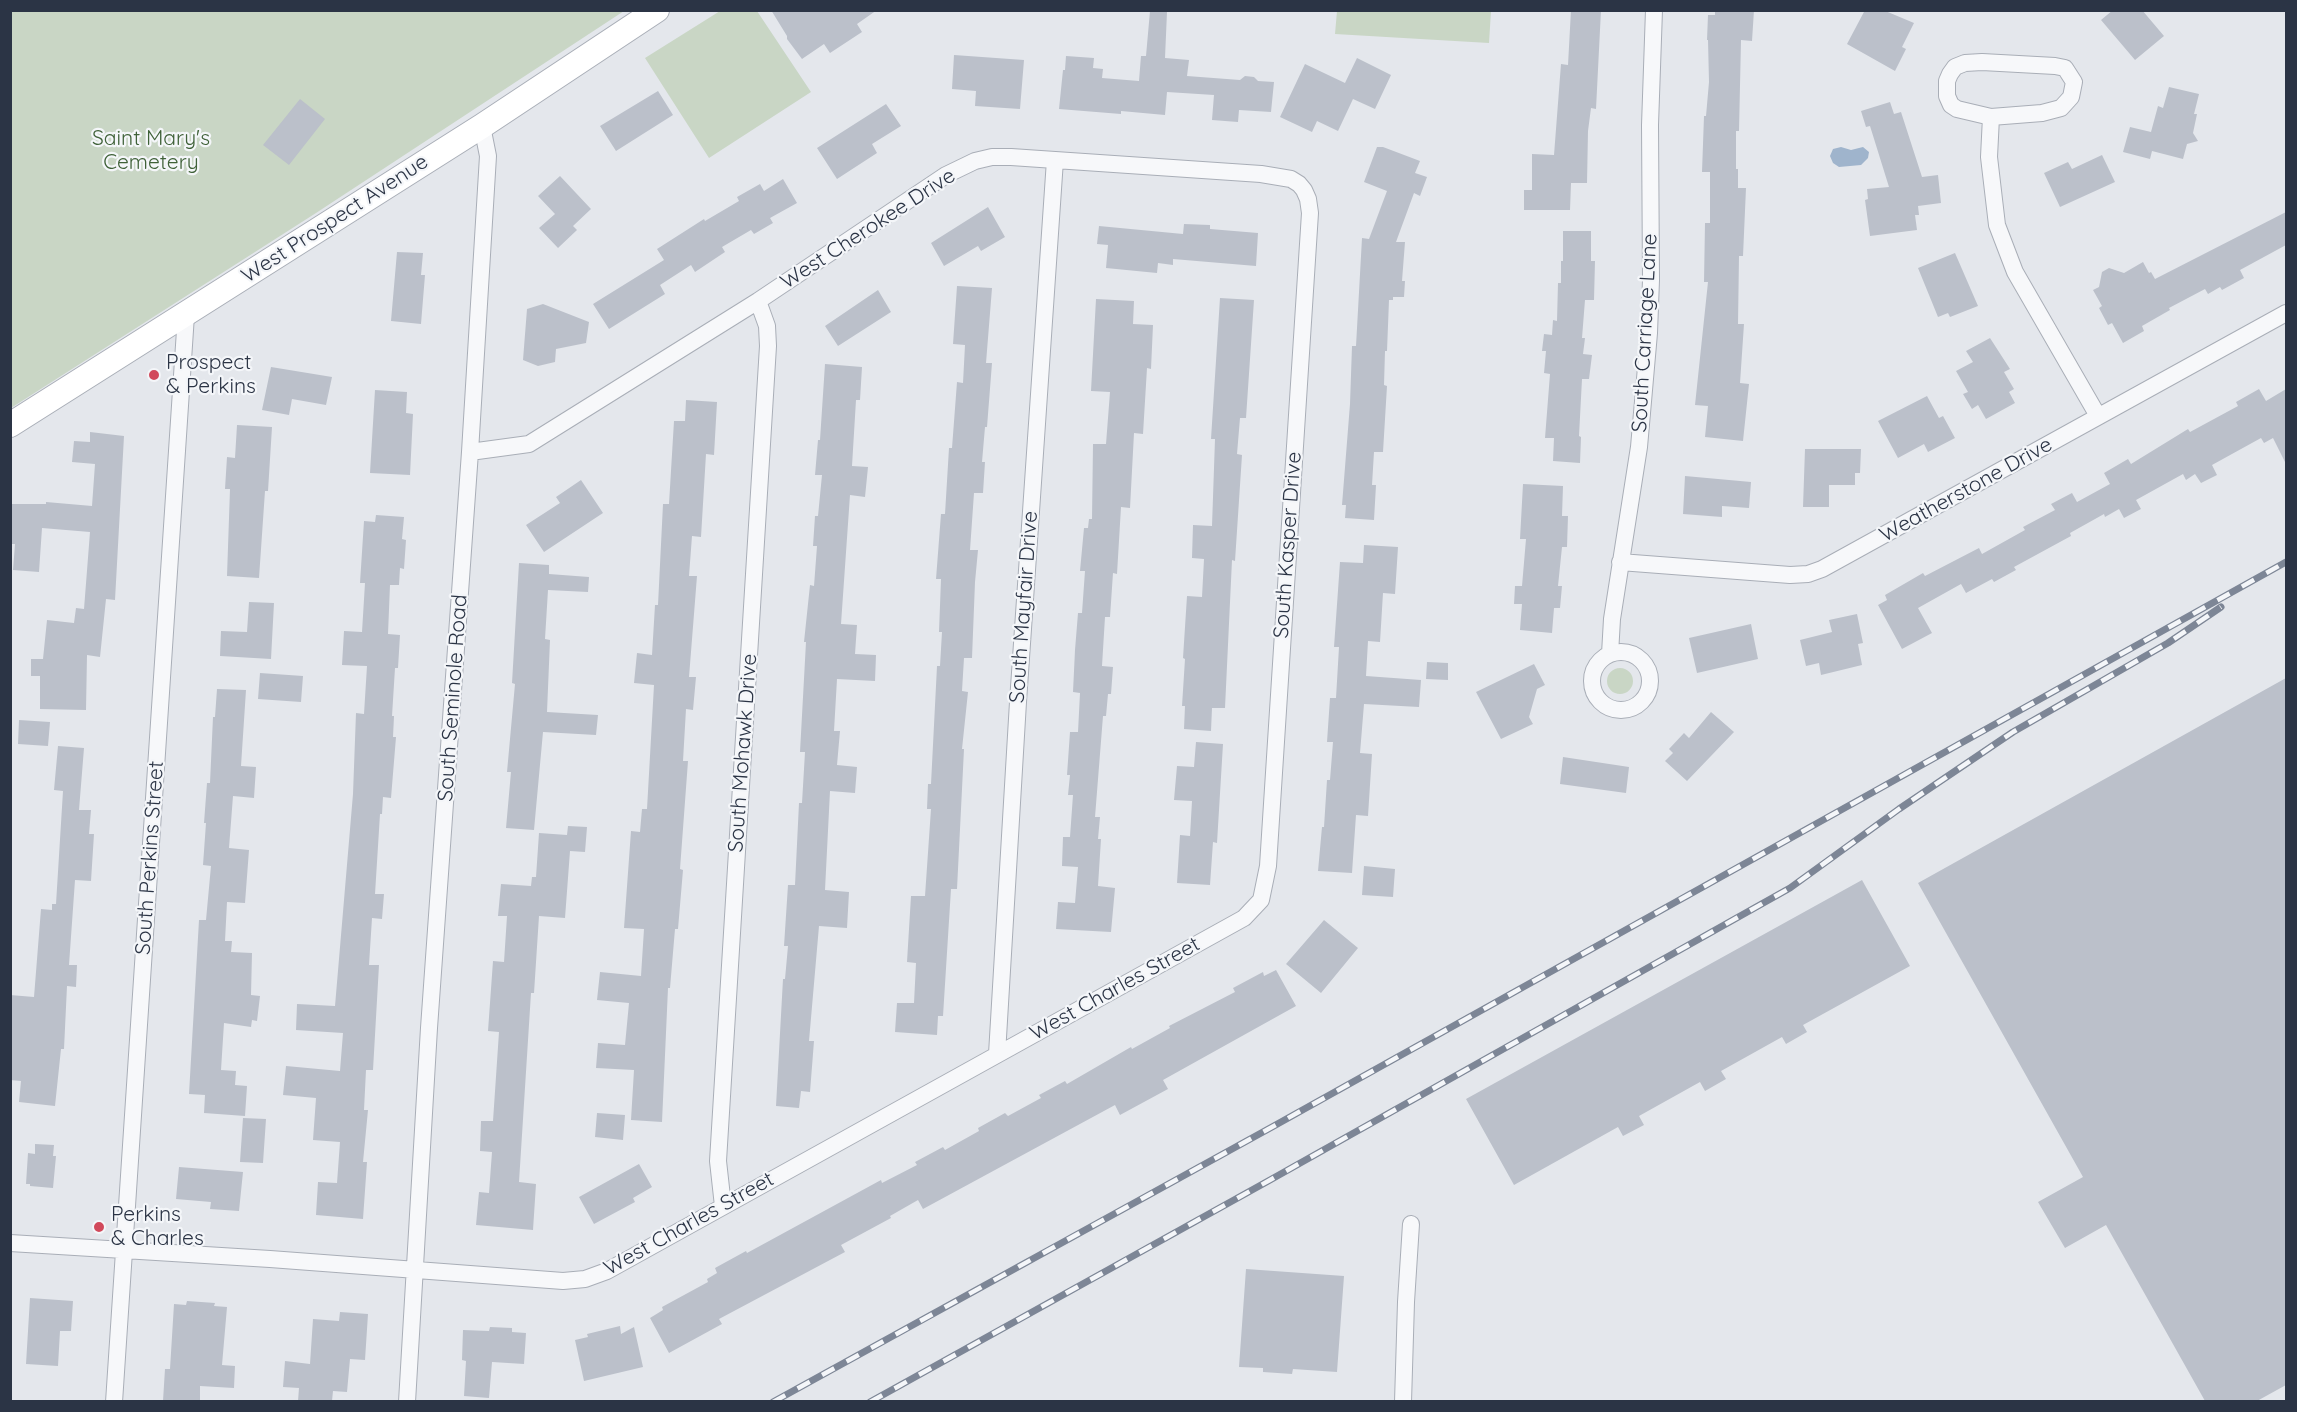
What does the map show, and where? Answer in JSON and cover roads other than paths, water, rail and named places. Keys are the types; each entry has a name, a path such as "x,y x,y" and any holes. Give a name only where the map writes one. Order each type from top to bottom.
{"main road":[{"name":"West Prospect Avenue","path":"10,425 482,126 657,10"}],"street":[{"name":"South Carriage Lane","path":"1610,654 1612,619 1639,447 1649,333 1652,280 1650,125 1653,10"},
{"path":"1982,62 2055,66 2065,68 2072,75 2074,88 2071,97 2061,108 1991,117 1968,113 1951,105 1946,88 1950,74 1955,67 1965,63 1982,62"},
{"path":"1991,117 1990,183 2000,234 2015,272 2098,416"},
{"name":"South Seminole Road","path":"407,1401 429,1028 470,452 488,156 482,126"},
{"name":"West Cherokee Drive","path":"470,452 529,444 758,301 946,175 975,160 992,157 1055,160 1261,174 1291,179 1304,190"},
{"name":"South Mayfair Drive","path":"997,1054 1018,702 1055,160"},
{"name":"South Kasper Drive","path":"1261,900 1266,885 1268,866 1310,213 1304,190"},
{"name":"South Mohawk Drive","path":"723,1206 718,1161 768,346 767,326 758,301"},
{"name":"Weatherstone Drive","path":"1620,562 1768,574 1808,574 1839,561 2286,313"},
{"name":"South Perkins Street","path":"114,1401 186,315"},
{"name":"West Charles Street","path":"10,1243 563,1281 585,1279 607,1271 1244,918 1261,900"},
{"path":"1403,1401 1406,1291 1411,1224"}],"water":[{"path":"1841,147 1851,150 1863,147 1869,152 1868,158 1861,165 1839,167 1833,163 1830,156 1833,149"}],"railway":[{"path":"773,1402 2286,562"},
{"path":"870,1402 1790,888 1899,809 2013,732 2168,643 2221,607"}],"place":[{"name":"Prospect & Perkins","path":"154,375"},
{"name":"Perkins & Charles","path":"99,1227"}],"park label":[{"name":"Saint Mary's Cemetery","path":"151,151"}]}
